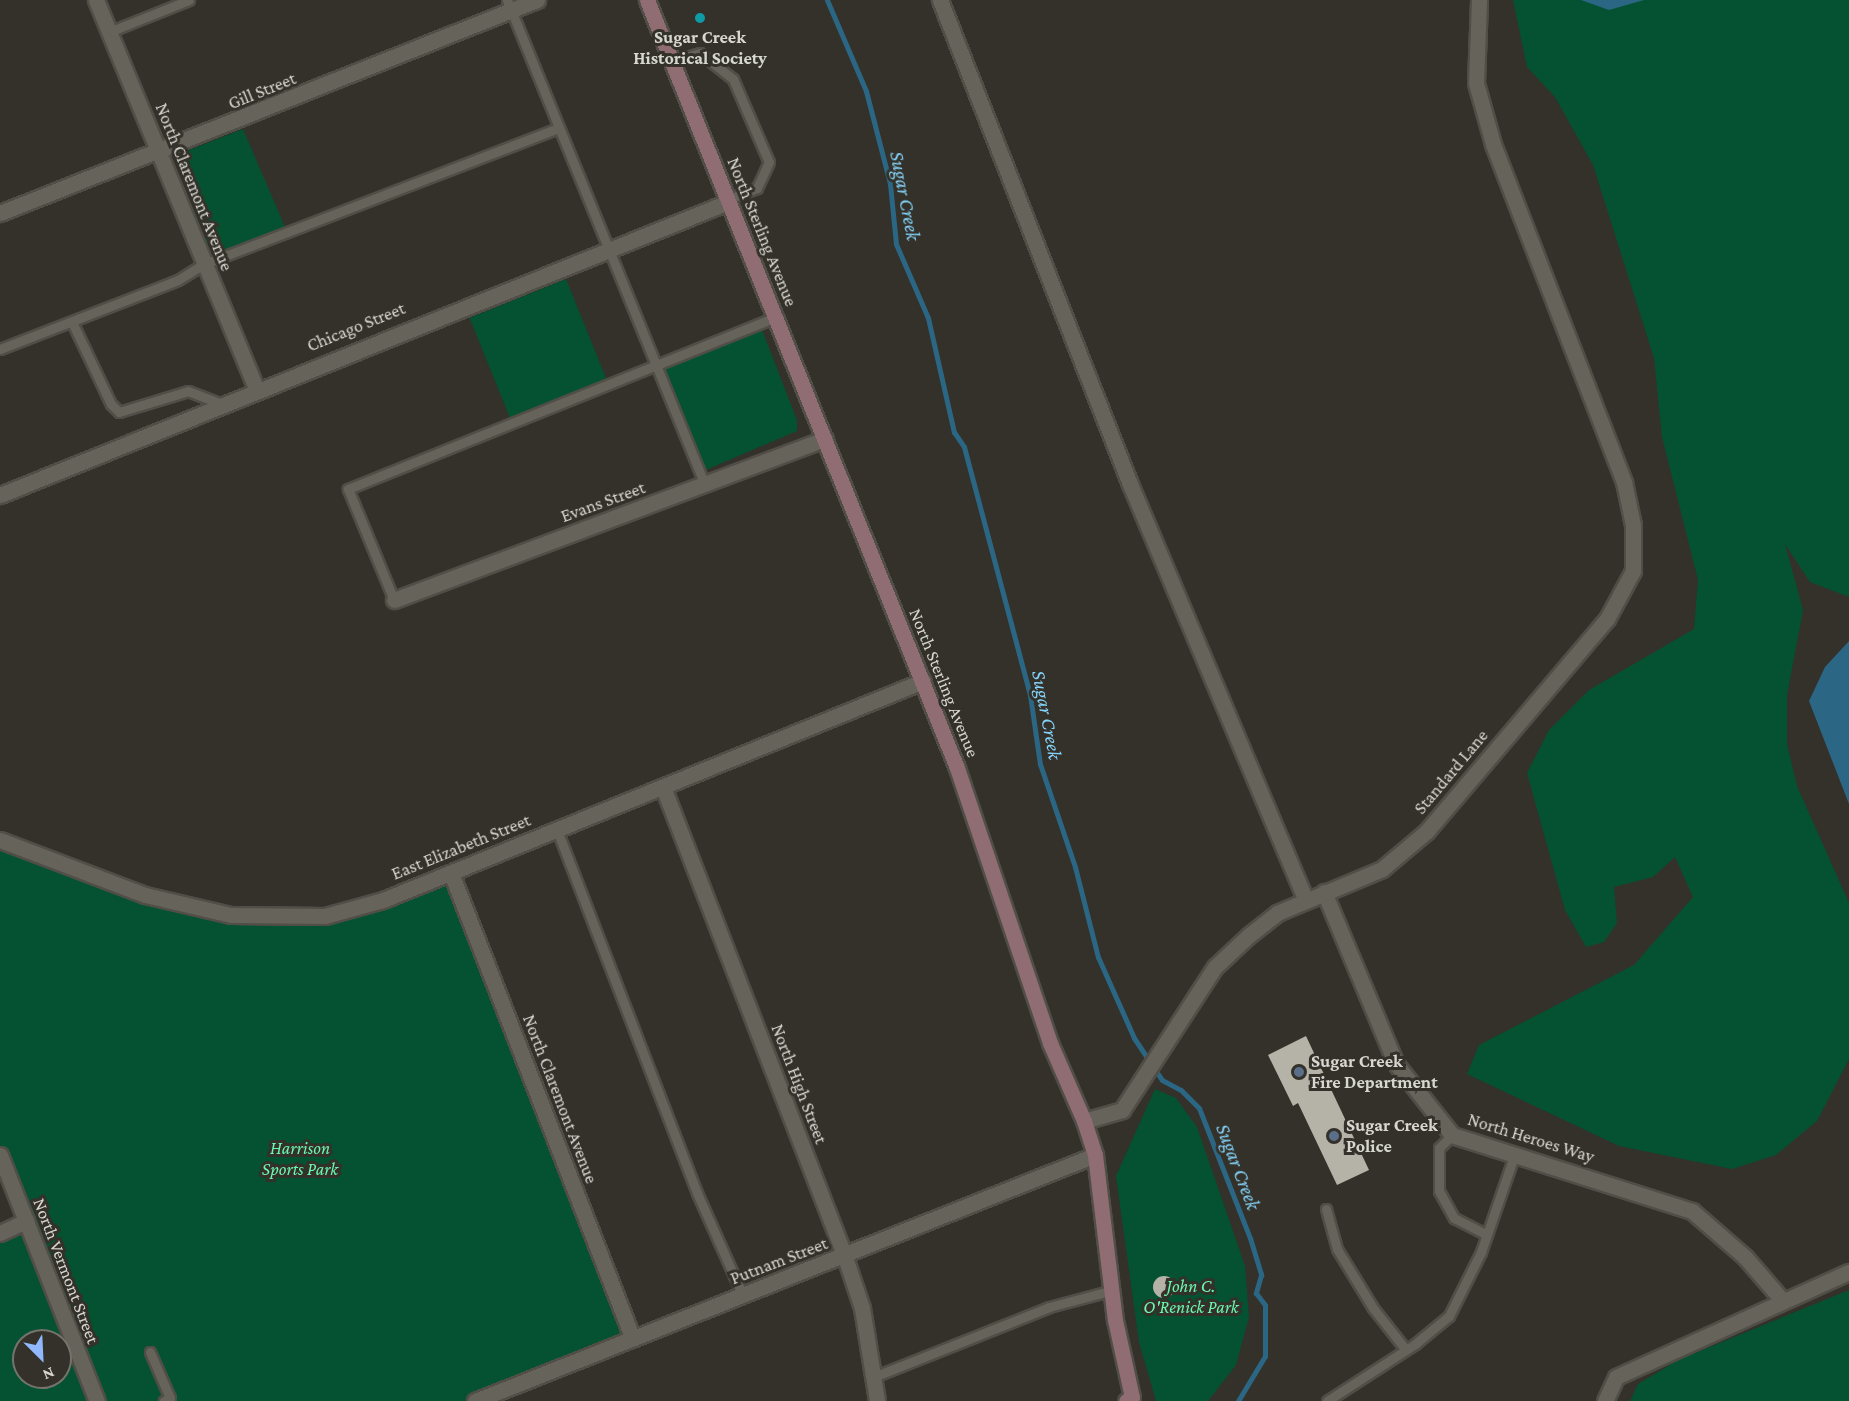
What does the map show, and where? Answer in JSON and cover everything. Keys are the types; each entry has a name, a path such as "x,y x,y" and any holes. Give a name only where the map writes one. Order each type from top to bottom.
{"main road":[{"name":"North Sterling Avenue","path":"647,0 957,768 1050,1043 1084,1121 1095,1155 1130,1400"}],"street":[{"name":"North Claremont Avenue","path":"96,0 256,389"},
{"name":"Gill Street","path":"0,213 159,153 509,5 537,0"},
{"path":"932,0 946,15"},
{"path":"940,0 1130,484 1306,900"},
{"name":"Standard Lane","path":"1084,1121 1122,1110 1186,1017 1215,966 1277,913 1382,869 1427,831 1607,619 1633,571 1633,525 1624,482 1493,144 1476,83 1479,0"},
{"name":"Chicago Street","path":"0,495 220,403 728,200"},
{"name":"Evans Street","path":"394,600 825,439"},
{"name":"East Elizabeth Street","path":"0,840 145,895 231,915 274,919 325,916 382,900 451,873 923,681"},
{"name":"North High Street","path":"663,787 845,1257 862,1308 876,1376 877,1401"},
{"name":"North Claremont Avenue","path":"451,873 633,1339"},
{"name":"North Heroes Way","path":"1324,892 1396,1064 1452,1134 1692,1211 1771,1282 1782,1299"},
{"name":"North Vermont Street","path":"0,1155 97,1401"},
{"name":"Putnam Street","path":"475,1401 845,1257 1095,1155"},
{"path":"0,1233 26,1221"},
{"path":"1605,1401 1616,1377 1782,1299 1849,1272"}],"lane":[{"path":"109,32 189,0"},
{"path":"509,5 705,485"},
{"path":"672,61 700,53 733,79 769,162 757,188 728,200"},
{"path":"0,349 178,280 204,264 559,128"},
{"path":"394,600 348,489 775,317"},
{"path":"72,322 111,404 119,412 188,391 220,403"},
{"path":"557,830 698,1193 743,1296"},
{"path":"1452,1134 1438,1148 1439,1191 1454,1218 1487,1235"},
{"path":"1327,1401 1406,1350 1449,1316 1487,1235 1515,1154"},
{"path":"1326,1209 1337,1249 1373,1308 1406,1350"},
{"path":"876,1376 1049,1307 1113,1290"},
{"path":"150,1352 170,1398 164,1401"}],"green space":[{"path":"1513,0 1849,0 1849,597 1810,582 1785,544 1803,610 1787,695 1787,744 1797,786 1849,903 1849,1059 1817,1121 1776,1155 1732,1169 1619,1146 1467,1074 1479,1045 1634,965 1693,897 1675,857 1653,877 1614,887 1617,923 1604,942 1586,947 1565,910 1527,773 1549,730 1589,690 1694,629 1698,580 1662,437 1654,358 1593,165 1555,97 1527,67"},
{"path":"243,129 285,227 212,255 176,164 179,154"},
{"path":"566,279 606,379 510,418 470,318"},
{"path":"762,330 797,420 797,431 701,472 661,369"},
{"name":"Harrison Sports Park","path":"0,840 86,875 231,915 325,916 451,873 633,1339 475,1401 0,1401 0,1233 26,1220 0,1154"},
{"name":"John C. O'Renick Park","path":"1155,1089 1176,1098 1197,1127 1245,1266 1249,1317 1236,1365 1208,1401 1156,1401 1139,1342 1116,1176"},
{"path":"1849,1290 1849,1401 1630,1401 1638,1384 1678,1360"}],"water":[{"path":"1581,0 1644,0 1609,10"},
{"path":"1849,641 1849,804 1809,701 1825,667"}],"building":[{"path":"1306,1036 1369,1170 1337,1185 1298,1103 1293,1106 1268,1055"},
{"path":"1164,1276 1172,1279 1175,1287 1172,1295 1164,1298 1156,1295 1153,1287 1156,1279"}],"waterway":[{"name":"Sugar Creek","path":"827,0 866,91 890,184 896,244 928,318 954,432 964,447 1030,695 1040,764 1075,867 1098,957 1134,1038 1162,1080 1181,1090 1199,1108 1250,1238 1261,1275 1256,1293 1265,1305 1265,1356 1238,1401"}],"place":[{"name":"Sugar Creek Historical Society","path":"700,18"},
{"name":"Sugar Creek Fire Department","path":"1299,1072"},
{"name":"Sugar Creek Police","path":"1334,1136"}]}
